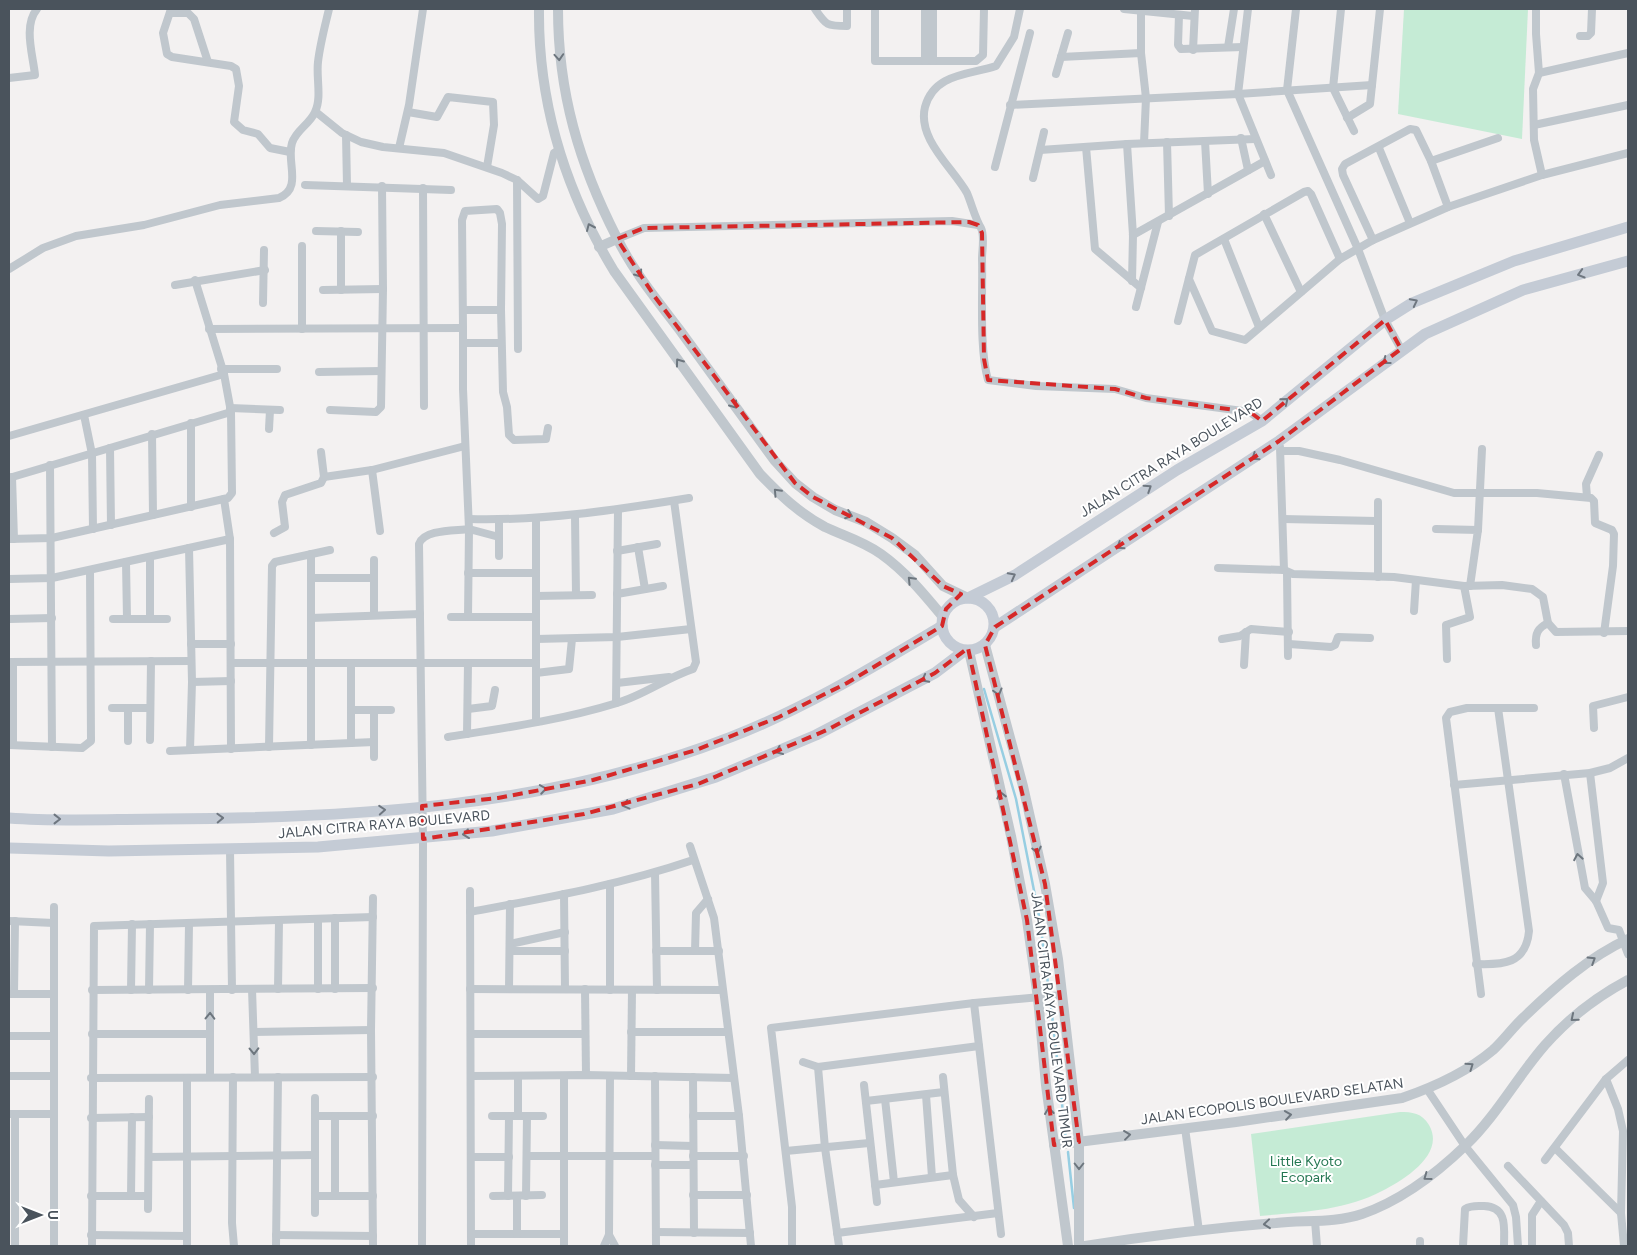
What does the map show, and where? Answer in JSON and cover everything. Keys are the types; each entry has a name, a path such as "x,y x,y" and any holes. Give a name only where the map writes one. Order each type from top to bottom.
{"main road":[{"name":"JALAN CITRA RAYA BOULEVARD","path":"968,598 1015,575 1177,470 1262,421 1385,320 1412,303 1514,261 1628,227"},
{"path":"995,627 991,610 985,604 968,598 952,603 942,621 946,639 951,645 966,651 985,645 995,627 1280,446 1401,350 1452,320 1523,290 1628,261"},
{"name":"JALAN CITRA RAYA BOULEVARD","path":"9,818 210,819 281,816 422,806 498,798 576,784 705,747 779,717 838,687 942,621"},
{"name":"JALAN CITRA RAYA BOULEVARD","path":"9,848 109,851 318,847 423,839 492,831 584,814 652,798 729,772 827,730 936,673 966,651"}],"street":[{"path":"9,78 35,75 30,27 31,16 37,9"},
{"path":"9,269 43,248 86,234 144,225 220,205 283,196 291,189 293,172 290,152 294,138 316,112 318,63 329,9"},
{"path":"399,148 408,112 423,9"},
{"path":"539,9 541,70 546,102 559,150 599,247 639,308 760,474 782,497 802,514 827,528 857,539 881,554 908,576 942,621"},
{"path":"558,9 560,68 573,130 595,189 617,238 678,328 775,461 795,483 820,502 866,522 892,538 915,556 943,586 968,598"},
{"path":"815,9 825,24 830,26 847,26 847,9"},
{"path":"875,9 876,61 976,62 984,55 984,9"},
{"path":"925,9 929,61"},
{"path":"929,61 933,9"},
{"path":"1020,9 1014,37 996,66 950,77 937,86 929,95 925,108 927,131 966,192 982,232 984,359 988,380 1036,386 1123,391 1146,398 1250,412 1262,421"},
{"path":"1124,9 1179,15 1194,12 1193,50"},
{"path":"1228,47 1234,9"},
{"path":"1248,9 1238,94 1271,175"},
{"path":"1296,9 1287,90 1358,249 1385,320 1401,350"},
{"path":"1340,9 1333,88 1354,131"},
{"path":"1347,118 1370,104 1380,9"},
{"path":"1536,9 1539,73 1533,85 1534,125 1535,150 1542,175"},
{"path":"1580,36 1591,34 1592,9"},
{"path":"208,62 194,19 188,13 170,11 163,33 167,54 172,57 208,62 236,69 239,86 234,122 239,128 258,134 270,148 290,152"},
{"path":"1141,11 1141,53 1146,98 1144,143"},
{"path":"1179,15 1178,47 1182,50 1243,47"},
{"path":"995,167 1030,33"},
{"path":"1056,74 1068,33"},
{"path":"1061,58 1141,53"},
{"path":"1539,73 1628,53"},
{"path":"1010,105 1238,94 1372,84"},
{"path":"408,112 437,117 448,97 493,102 494,125 487,167"},
{"path":"1534,125 1628,105"},
{"path":"316,112 346,135 361,142 449,154 517,180 538,199 543,196 554,153 559,150"},
{"path":"1374,240 1343,175 1342,168 1345,164 1379,148 1413,128 1431,161 1448,208"},
{"path":"1033,178 1044,132"},
{"path":"346,135 347,186"},
{"path":"1040,150 1241,138 1255,139"},
{"path":"1241,138 1248,170"},
{"path":"1431,161 1498,138"},
{"path":"1205,141 1208,194"},
{"path":"1167,142 1169,216"},
{"path":"1127,144 1133,235 1132,281"},
{"path":"1086,147 1095,249 1141,288"},
{"path":"1379,148 1410,223"},
{"path":"1189,279 1209,326 1214,332 1246,340 1340,259 1374,240 1448,208 1542,175 1628,153"},
{"path":"1133,235 1265,161"},
{"path":"517,180 518,350"},
{"path":"306,185 382,186 451,190"},
{"path":"330,410 376,412 380,410 383,289 382,186"},
{"path":"422,188 424,406"},
{"path":"1178,321 1195,255 1304,192 1310,192 1340,259"},
{"path":"468,617 469,519 463,389 462,214 469,210 497,209 500,213 502,224 501,343 503,392 510,438 546,439 548,428"},
{"path":"1264,214 1301,292"},
{"path":"599,247 644,228 952,221 978,225"},
{"path":"1136,306 1158,222"},
{"path":"316,231 358,232"},
{"path":"341,231 341,290"},
{"path":"1224,239 1259,327"},
{"path":"302,246 302,329"},
{"path":"263,303 264,250"},
{"path":"175,285 195,280 264,270"},
{"path":"195,280 231,410 233,491 230,496 224,499 52,538 11,539 10,477 92,454 231,410 280,410"},
{"path":"323,290 383,289"},
{"path":"463,310 501,310"},
{"path":"209,330 463,328"},
{"path":"464,343 501,343"},
{"path":"9,436 222,372 277,369"},
{"path":"319,372 381,371"},
{"path":"269,429 270,410"},
{"path":"84,415 92,454 93,528"},
{"path":"191,423 191,506"},
{"path":"152,434 153,515"},
{"path":"324,477 372,470 465,446"},
{"path":"1288,656 1289,632 1280,446 1340,460 1454,493 1587,497 1594,500 1595,523 1612,530 1614,534 1613,566 1604,633"},
{"path":"110,448 110,524"},
{"path":"1447,659 1446,626 1470,618 1467,586 1478,530 1482,493 1482,449"},
{"path":"274,533 285,526 282,502 284,495 321,483 324,477 321,452"},
{"path":"1587,497 1586,484 1599,455"},
{"path":"50,465 52,747"},
{"path":"372,470 380,531"},
{"path":"469,519 536,519 575,516 689,498"},
{"path":"224,499 230,540 230,749"},
{"path":"617,684 672,676 693,669 695,665 674,501"},
{"path":"1378,502 1378,577"},
{"path":"616,703 618,510"},
{"path":"575,516 576,595"},
{"path":"536,519 536,722"},
{"path":"1283,519 1377,521"},
{"path":"499,520 499,556"},
{"path":"422,1244 423,839 420,540 428,535 469,529 499,537"},
{"path":"1436,529 1478,530"},
{"path":"9,580 52,578 230,540"},
{"path":"617,551 657,544"},
{"path":"638,547 645,589"},
{"path":"189,548 192,682 190,750"},
{"path":"269,747 273,564 330,550"},
{"path":"311,554 311,745"},
{"path":"150,557 150,619"},
{"path":"374,560 374,615"},
{"path":"126,562 127,619"},
{"path":"1218,568 1378,577 1467,586 1502,585 1539,592 1543,597 1548,623 1556,632 1604,633 1628,631"},
{"path":"90,570 89,662 91,741 89,745 82,748 11,745 11,662 89,662 191,661"},
{"path":"468,573 536,573"},
{"path":"311,578 374,578"},
{"path":"1414,611 1416,580"},
{"path":"617,594 663,586"},
{"path":"536,596 592,595"},
{"path":"311,618 420,614"},
{"path":"451,618 536,617"},
{"path":"9,619 52,618"},
{"path":"113,619 167,619"},
{"path":"1536,644 1536,632 1541,626 1548,623"},
{"path":"536,639 617,637 691,629"},
{"path":"1222,639 1236,638 1251,629 1289,632"},
{"path":"1244,665 1246,632"},
{"path":"1289,644 1327,647 1333,646 1338,637 1370,638"},
{"path":"536,673 569,669 572,639"},
{"path":"191,644 231,644"},
{"name":"JALAN CITRA RAYA BOULEVARD TIMUR","path":"985,645 1023,786 1045,884 1060,995 1076,1142 1079,1246"},
{"name":"JALAN CITRA RAYA BOULEVARD TIMUR","path":"966,651 1011,836 1042,997 1068,1246"},
{"path":"150,740 151,661"},
{"path":"231,663 536,663"},
{"path":"351,663 351,743"},
{"path":"467,734 468,663"},
{"path":"448,737 536,722 616,703 640,695 672,676"},
{"path":"192,682 230,681"},
{"path":"468,709 492,706 495,690"},
{"path":"1594,728 1593,706 1628,696"},
{"path":"112,708 150,708"},
{"path":"128,708 128,741"},
{"path":"1481,994 1446,718 1447,714 1467,708 1534,708"},
{"path":"1476,964 1508,964 1517,957 1528,938 1509,779 1498,708"},
{"path":"351,710 391,710"},
{"path":"374,710 374,757"},
{"path":"170,751 374,742"},
{"path":"1454,784 1564,774 1590,774 1610,768 1628,758"},
{"path":"1564,774 1582,880 1585,888 1596,901 1608,928 1619,930 1627,946"},
{"path":"1590,774 1603,883 1596,901"},
{"path":"690,846 693,860 714,918 719,951 722,990 744,1156 750,1246"},
{"path":"230,850 232,990"},
{"path":"470,912 610,884 693,860"},
{"path":"655,872 657,990"},
{"path":"610,884 610,990"},
{"path":"470,891 471,1246"},
{"path":"564,894 566,989"},
{"path":"372,898 373,1246"},
{"path":"695,951 696,913 708,899"},
{"path":"509,989 510,904"},
{"path":"54,907 54,1246"},
{"path":"92,1246 91,1118 94,926 372,917"},
{"path":"334,918 335,989"},
{"path":"318,919 318,989"},
{"path":"54,923 12,921 12,994 54,994"},
{"path":"278,989 279,921"},
{"path":"131,990 132,924"},
{"path":"149,990 150,924"},
{"path":"188,990 190,924"},
{"path":"510,948 565,932"},
{"name":"JALAN ECOPOLIS BOULEVARD SELATAN","path":"1058,1144 1402,1098 1427,1089 1462,1071 1492,1050 1557,987 1587,963 1627,946"},
{"path":"510,948 565,951"},
{"path":"656,951 719,951"},
{"path":"1085,1246 1198,1228 1345,1219 1381,1205 1407,1191 1465,1146 1485,1126 1545,1046 1560,1030 1600,998 1628,980"},
{"path":"92,990 373,988"},
{"path":"252,989 255,1077"},
{"path":"470,989 722,990"},
{"path":"585,989 586,1075"},
{"path":"210,990 210,1077"},
{"path":"631,1076 632,990"},
{"path":"792,1246 792,1207 771,1028 974,1002 1060,995"},
{"path":"974,1002 1001,1234"},
{"path":"254,1032 371,1030"},
{"path":"631,1032 728,1032"},
{"path":"92,1034 210,1034"},
{"path":"471,1034 585,1034"},
{"path":"9,1036 54,1036"},
{"path":"803,1062 818,1067 979,1046"},
{"path":"1545,1160 1606,1079 1628,1060"},
{"path":"818,1067 839,1246"},
{"path":"471,1076 586,1075 734,1078"},
{"path":"9,1076 54,1076"},
{"path":"517,1234 509,1157 518,1076"},
{"path":"564,1076 564,1246"},
{"path":"604,1246 609,1235 610,1076"},
{"path":"655,1076 656,1246"},
{"path":"232,1245 234,1077"},
{"path":"276,1246 278,1077"},
{"path":"92,1078 373,1077"},
{"path":"693,1077 694,1232"},
{"path":"943,1077 953,1175 959,1200 974,1216"},
{"path":"187,1078 187,1246"},
{"path":"1606,1079 1618,1109 1623,1131 1621,1213 1624,1246"},
{"path":"864,1085 877,1202"},
{"path":"1427,1089 1465,1146 1513,1205 1516,1217 1518,1246"},
{"path":"866,1102 944,1092"},
{"path":"926,1094 932,1177"},
{"path":"315,1098 315,1213"},
{"path":"148,1209 149,1099"},
{"path":"886,1099 894,1182"},
{"path":"15,1246 12,1114 54,1114"},
{"path":"315,1116 373,1116"},
{"path":"335,1116 335,1196"},
{"path":"492,1116 543,1116"},
{"path":"526,1196 527,1116"},
{"path":"693,1116 739,1116"},
{"path":"91,1118 149,1117"},
{"path":"131,1196 132,1118"},
{"path":"1185,1128 1198,1228"},
{"path":"786,1151 869,1143"},
{"path":"655,1145 693,1146"},
{"path":"1555,1148 1621,1213"},
{"path":"149,1157 232,1158 315,1155"},
{"path":"527,1156 655,1156"},
{"path":"693,1156 744,1156"},
{"path":"471,1157 509,1157"},
{"path":"655,1165 693,1165"},
{"path":"1508,1166 1566,1229 1569,1246"},
{"path":"875,1185 953,1175"},
{"path":"492,1196 542,1195"},
{"path":"693,1195 747,1195"},
{"path":"91,1196 148,1196"},
{"path":"315,1196 373,1196"},
{"path":"1532,1246 1532,1215 1541,1201"},
{"path":"1463,1246 1463,1216 1465,1209 1470,1206 1494,1206 1500,1210 1504,1218 1504,1246"},
{"path":"838,1233 998,1213"},
{"path":"1316,1221 1318,1246"},
{"path":"656,1232 750,1233"},
{"path":"471,1234 564,1234"},
{"path":"92,1235 187,1236"},
{"path":"276,1235 373,1236"},
{"path":"609,1235 615,1246"}],"highlighted area":[{"path":"969,222 978,225 982,233 984,359 988,380 1115,389 1146,398 1250,412 1262,421 1385,320 1401,349 1279,441 995,627 985,645 1045,884 1079,1142 1054,1145 1027,920 968,648 935,673 827,730 698,784 584,814 423,839 422,806 498,798 593,780 696,750 779,717 847,683 942,626 946,609 961,594 943,586 892,538 813,497 795,483 655,297 617,239 644,228"}],"green space":[{"path":"1404,9 1528,9 1522,139 1398,114"},
{"name":"Little Kyoto Ecopark","path":"1400,1112 1413,1113 1423,1118 1429,1125 1433,1136 1432,1146 1427,1156 1411,1173 1382,1191 1353,1203 1322,1210 1260,1216 1251,1134"}],"waterway":[{"path":"984,689 1016,799 1040,921 1049,992"},
{"path":"1051,1006 1066,1139"},
{"path":"1068,1152 1074,1208"}]}
